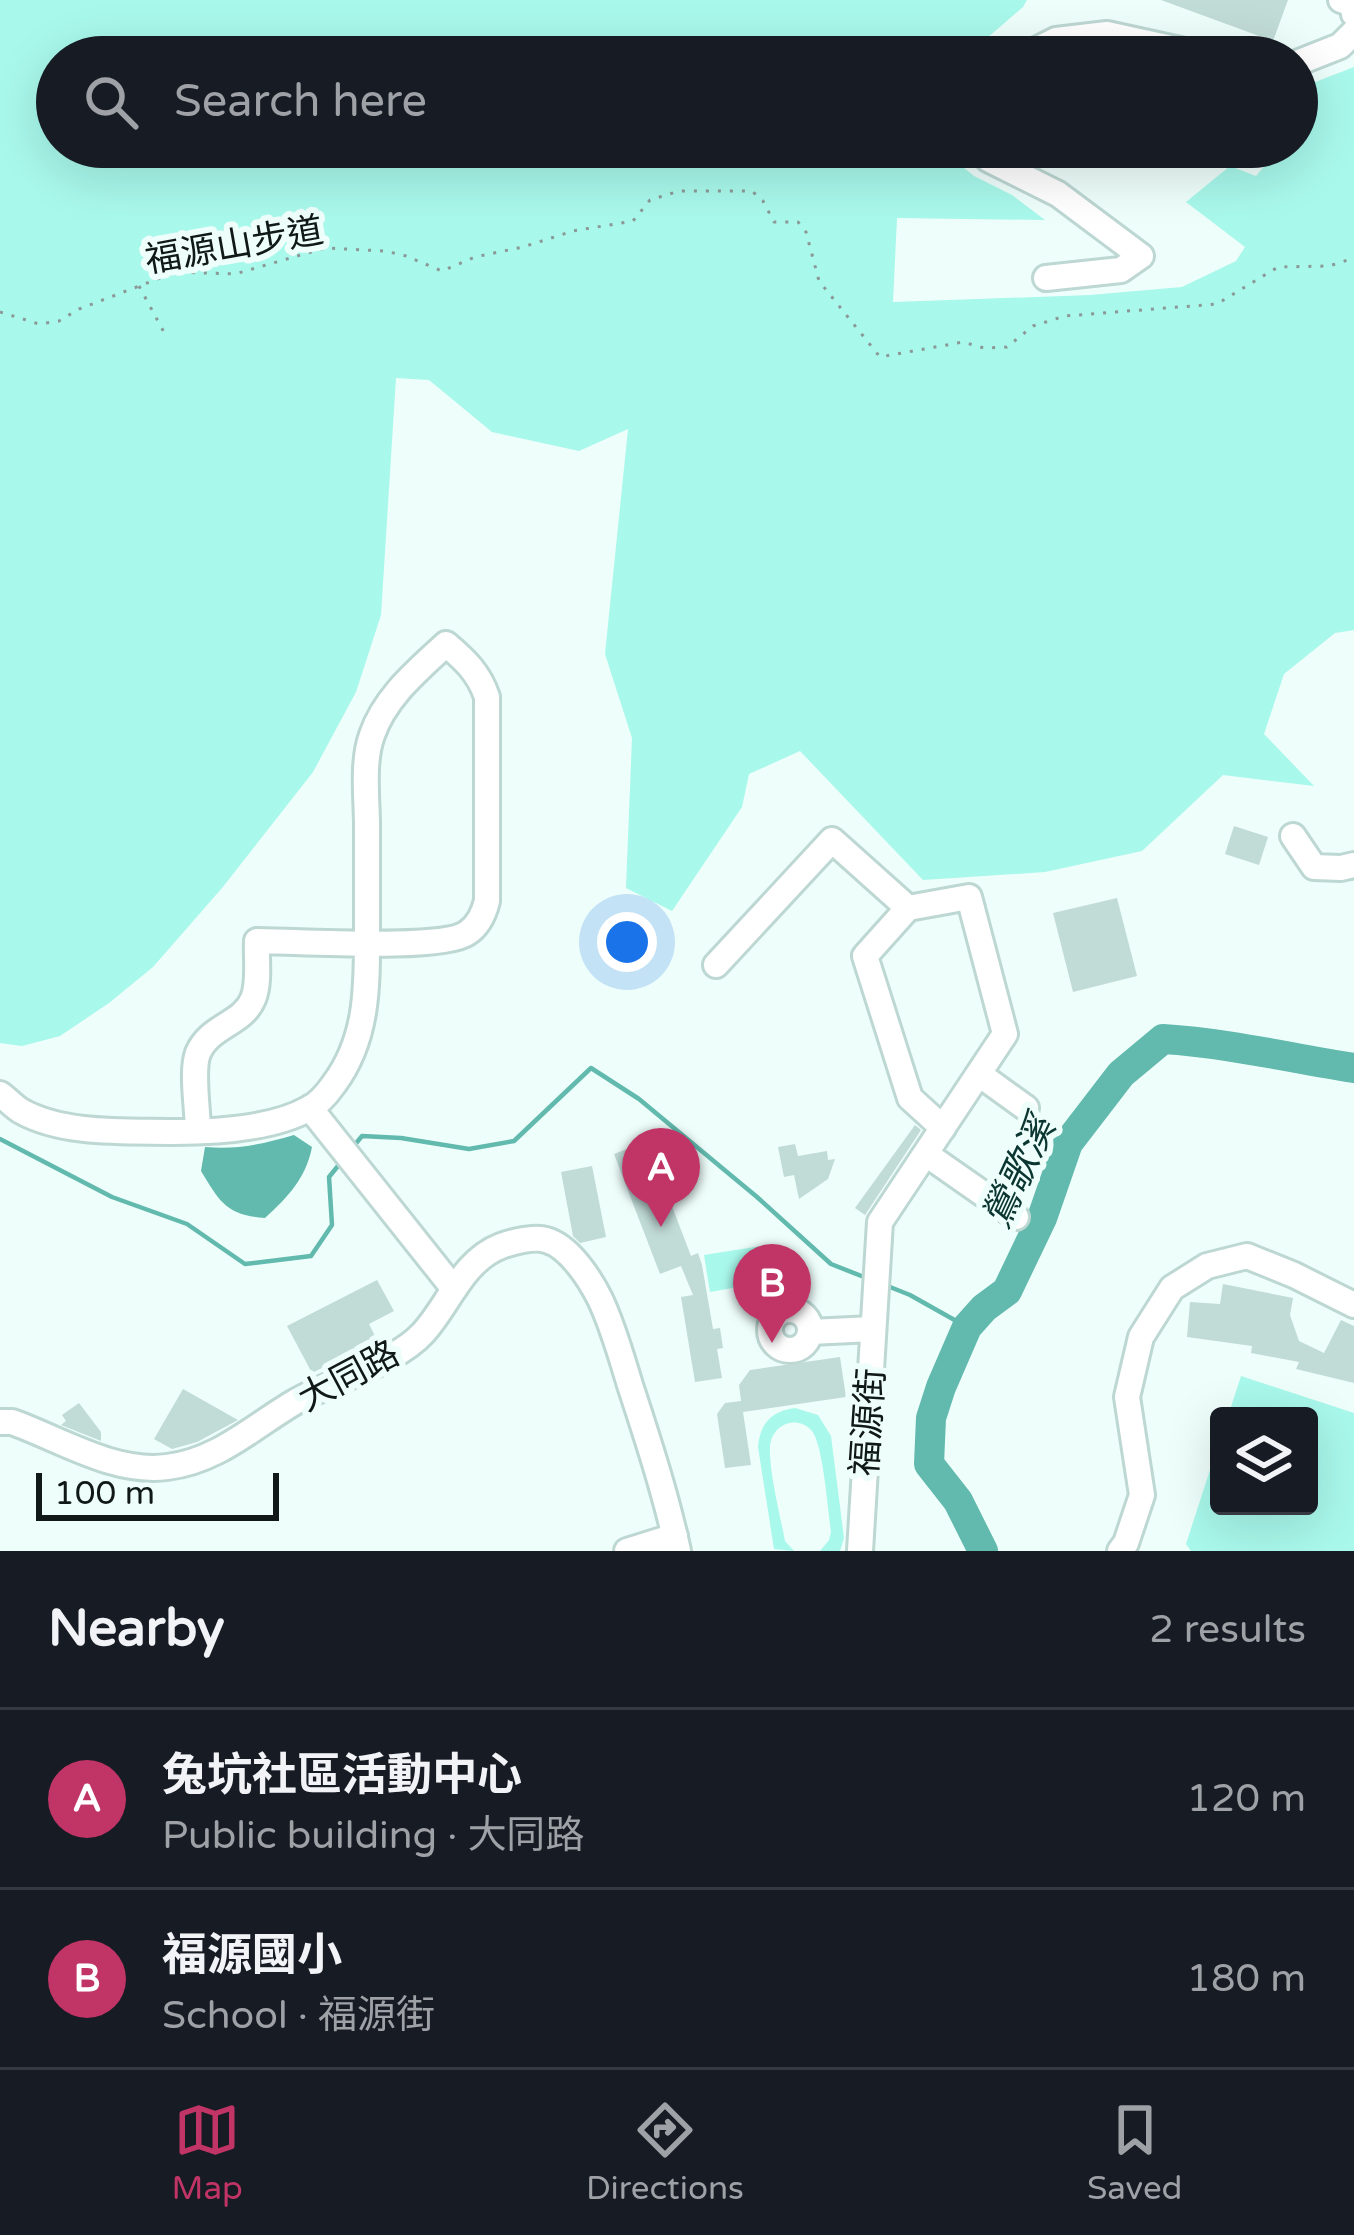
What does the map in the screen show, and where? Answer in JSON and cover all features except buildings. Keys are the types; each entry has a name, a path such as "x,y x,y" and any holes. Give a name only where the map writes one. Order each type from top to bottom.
{"street":[{"path":"1341,0 1352,4 1354,14"},
{"path":"1318,55 1340,46 1354,32"},
{"path":"1004,168 1058,194 1142,256 1121,270 1046,278"},
{"path":"0,1094 21,1112 73,1129 198,1131 286,1118 326,1095 346,1068 367,999 367,942 370,740 395,694 446,644 471,665 487,697 487,901 476,926 465,935 432,944 367,942 257,941 253,1002 208,1037 196,1059 198,1131"},
{"path":"1294,836 1315,867 1354,865"},
{"path":"716,965 832,840 908,908 865,956 910,1098 943,1128"},
{"name":"福源街","path":"860,1551 880,1222 1005,1034 968,897 908,908"},
{"path":"979,1074 1026,1108"},
{"path":"310,1108 454,1289"},
{"path":"926,1154 1016,1217"},
{"name":"大同路","path":"0,1422 12,1422 84,1453 130,1465 185,1464 240,1441 295,1402 397,1352 423,1334 454,1289 500,1246 545,1239 566,1252 598,1295 642,1420 676,1544"},
{"path":"1120,1551 1142,1495 1127,1397 1141,1337 1172,1288 1207,1266 1246,1256 1354,1305"},
{"path":"810,1332 873,1329"},
{"path":"627,1551 676,1544"}],"path":[{"name":"福源山步道","path":"0,313 39,325 59,321 138,284 176,272 235,274 325,248 386,250 442,272 475,257 633,220 650,200 679,190 752,190 774,222 798,222 806,232 819,280 880,357 963,342 1007,347 1034,326 1065,316 1217,304 1278,267 1329,266 1354,258"},
{"path":"138,284 166,336"}],"shaded area":[{"path":"0,0 1027,0 989,36 36,36 36,168 964,168 1045,220 897,218 893,302 1182,287 1236,261 1245,247 1186,202 1228,168 1256,176 1263,168 1318,168 1318,81 1354,67 1354,630 1335,633 1284,674 1264,734 1314,786 1223,775 1142,851 1045,872 923,880 800,751 749,774 742,807 672,911 626,888 632,738 605,654 628,429 579,451 492,432 429,380 396,378 381,615 356,692 313,772 153,967 60,1036 22,1046 0,1043"},
{"path":"294,1135 312,1147 309,1158 295,1186 265,1218 241,1214 225,1205 201,1171 205,1147 250,1146"},
{"path":"767,1245 773,1281 710,1292 704,1255"},
{"path":"1241,1376 1354,1413 1354,1551 1191,1551 1186,1544 1210,1470 1210,1515 1318,1515 1318,1407 1231,1407"},
{"path":"795,1408 818,1415 831,1436 844,1538 840,1551 820,1551 831,1532 822,1462 811,1430 798,1423 779,1428 771,1440 771,1469 785,1541 794,1551 774,1549 759,1439 769,1420"}],"waterway":[{"name":"鶯歌溪","path":"983,1551 958,1501 929,1464 931,1418 967,1327 1007,1291 1042,1218 1068,1143 1121,1074 1163,1039 1354,1068"},
{"path":"353,1147 362,1136 469,1149 514,1141 591,1068 639,1099 831,1264 869,1279"},
{"path":"0,1139 112,1197 187,1224 245,1264 311,1256 332,1225 329,1177 342,1161"},
{"path":"885,1285 967,1327"}],"place":[{"name":"兔坑社區活動中心","path":"661,1227"},
{"name":"福源國小","path":"772,1343"}]}
